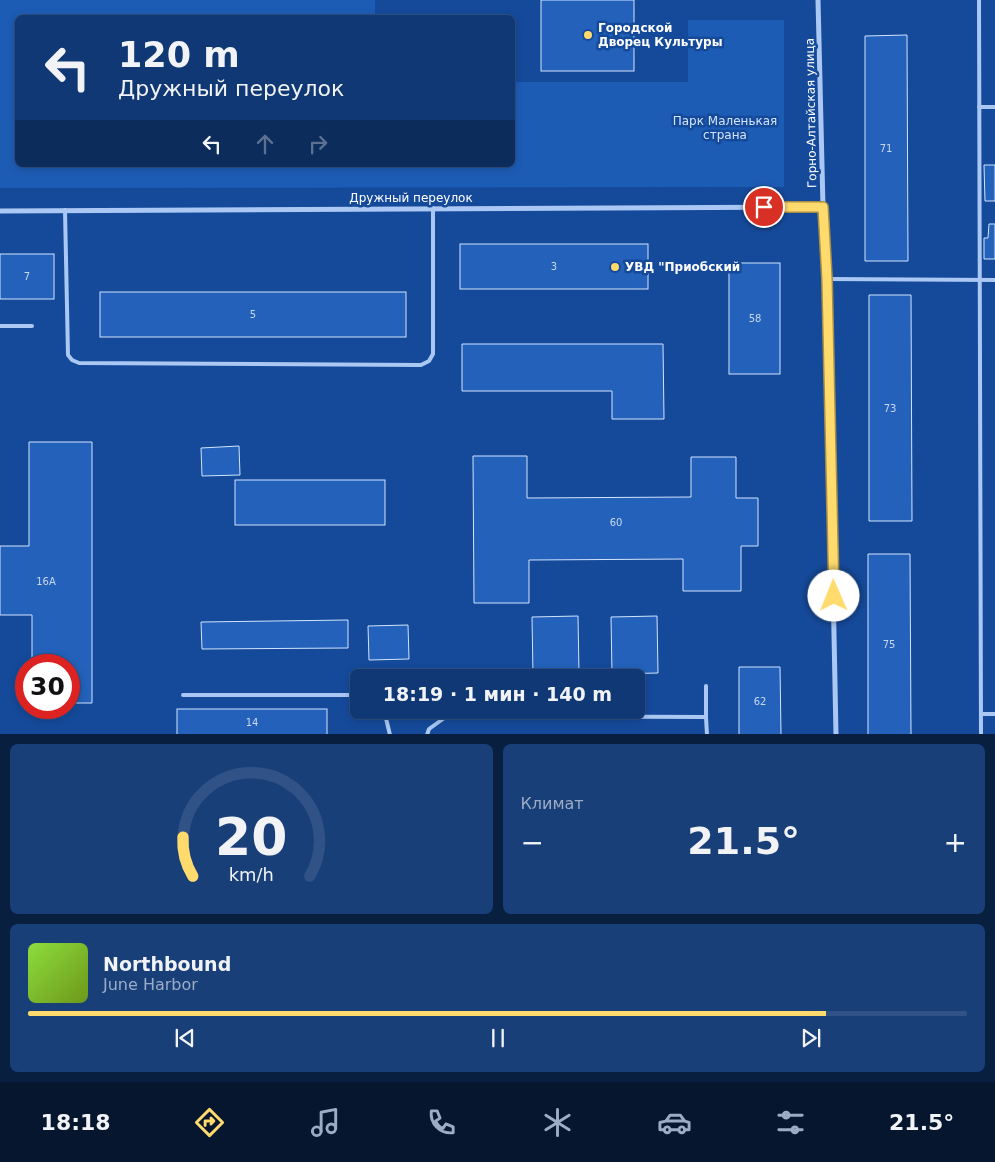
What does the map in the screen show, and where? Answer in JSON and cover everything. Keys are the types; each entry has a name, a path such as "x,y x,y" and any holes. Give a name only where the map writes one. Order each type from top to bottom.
{"street":[{"name":"Горно-Алтайская улица","path":"818,0 823,207 827,279 836,734"},
{"name":"Дружный переулок","path":"0,211 823,207"}],"lane":[{"path":"980,0 981,734"},
{"path":"979,107 995,107"},
{"path":"66,210 68,355 78,363 421,365 429,361 433,354 433,208"},
{"path":"827,279 995,280"},
{"path":"0,326 32,326"},
{"path":"706,686 707,734"},
{"path":"183,695 350,695"},
{"path":"981,714 995,714"},
{"path":"427,734 430,729 447,716 706,717"},
{"path":"386,719 390,734"}],"green space":[{"name":"Парк Маленькая страна","path":"0,0 375,0 375,14 465,14 15,15 15,167 515,167 515,82 688,82 688,20 784,20 784,187 0,188"}],"building":[{"name":"Городской Дворец Культуры","path":"541,0 634,0 634,71 541,71"},
{"path":"907,35 908,261 865,261 865,36"},
{"path":"984,165 995,165 995,201 985,201"},
{"path":"989,224 995,224 995,259 984,259 984,238 988,238"},
{"path":"460,244 648,244 648,289 460,289"},
{"path":"0,254 54,254 54,299 0,299"},
{"path":"729,263 780,263 780,374 729,374"},
{"path":"100,292 406,292 406,337 100,337"},
{"path":"869,295 911,295 912,521 869,521"},
{"path":"462,344 663,344 664,419 612,419 612,391 462,391"},
{"path":"29,442 92,442 92,703 80,703 80,654 32,654 32,615 0,615 0,546 29,546"},
{"path":"239,446 240,475 202,476 201,448"},
{"path":"473,456 527,456 527,498 691,497 691,457 736,457 736,498 758,498 758,546 741,546 741,591 683,591 683,559 529,560 529,603 474,603"},
{"path":"235,480 385,480 385,525 235,525"},
{"path":"868,554 910,554 911,734 868,734"},
{"path":"578,616 579,669 533,669 532,617"},
{"path":"657,616 658,673 645,673 645,669 612,669 611,617"},
{"path":"348,620 348,648 202,649 201,622"},
{"path":"408,625 409,659 369,660 368,626"},
{"path":"739,667 780,667 781,734 739,734"},
{"path":"177,709 327,709 327,734 177,734"}],"place":[{"name":"Городской Дворец Культуры","path":"588,35"},
{"name":"УВД \"Приобский","path":"615,267"}],"route":[{"path":"764,207 823,207 827,279 834,596"}]}
